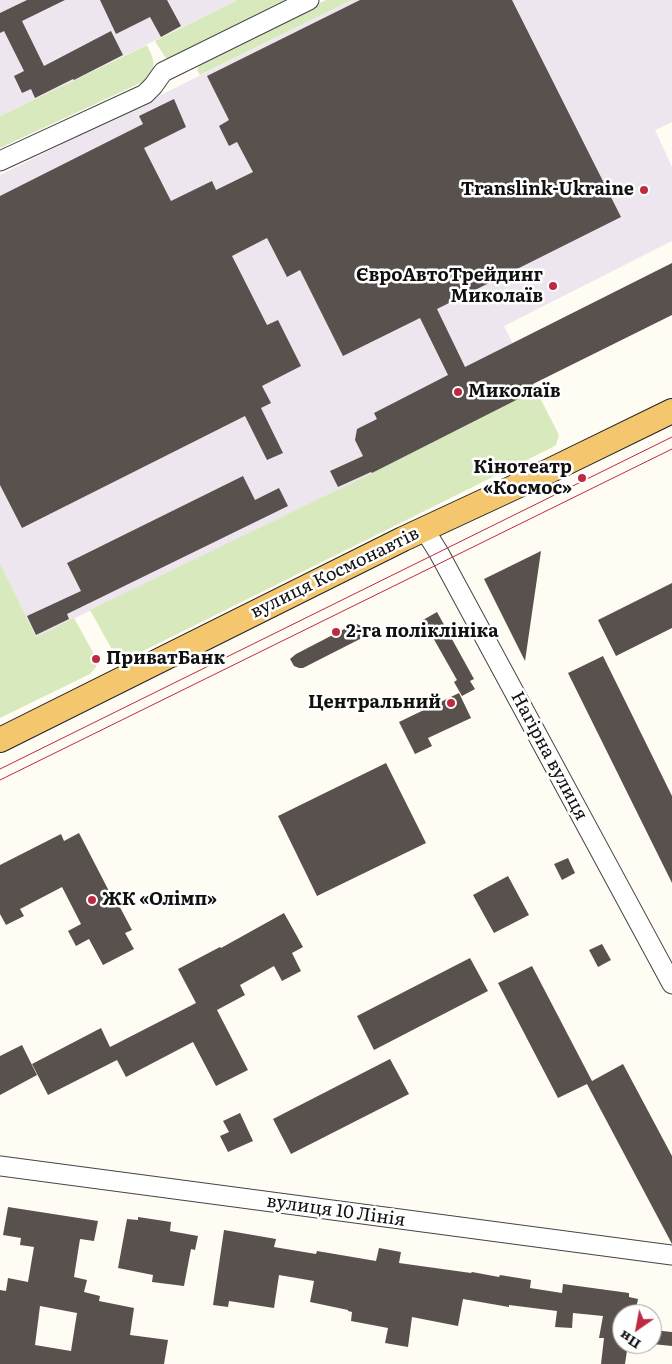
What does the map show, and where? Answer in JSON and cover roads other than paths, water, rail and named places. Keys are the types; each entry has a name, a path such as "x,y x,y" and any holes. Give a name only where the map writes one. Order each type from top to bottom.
{"main road":[{"name":"вулиця Космонавтів","path":"0,740 424,529 672,411"}],"street":[{"path":"0,161 145,94 154,86 163,72 309,0"},
{"name":"Нагірна вулиця","path":"424,529 439,552 672,984"},
{"name":"вулиця 10 Лінія","path":"0,1166 672,1255"}],"tram line":[{"path":"0,769 672,437"},
{"path":"0,780 672,449"}],"place":[{"name":"Translink-Ukraine","path":"644,190"},
{"name":"ЄвроАвтоТрейдинг Миколаїв","path":"553,286"},
{"name":"Миколаїв","path":"458,392"},
{"name":"Кінотеатр «Космос»","path":"582,478"},
{"name":"2-га поліклініка","path":"336,632"},
{"name":"ПриватБанк","path":"96,659"},
{"name":"Центральний","path":"451,703"},
{"name":"ЖК «Олімп»","path":"92,900"}]}
